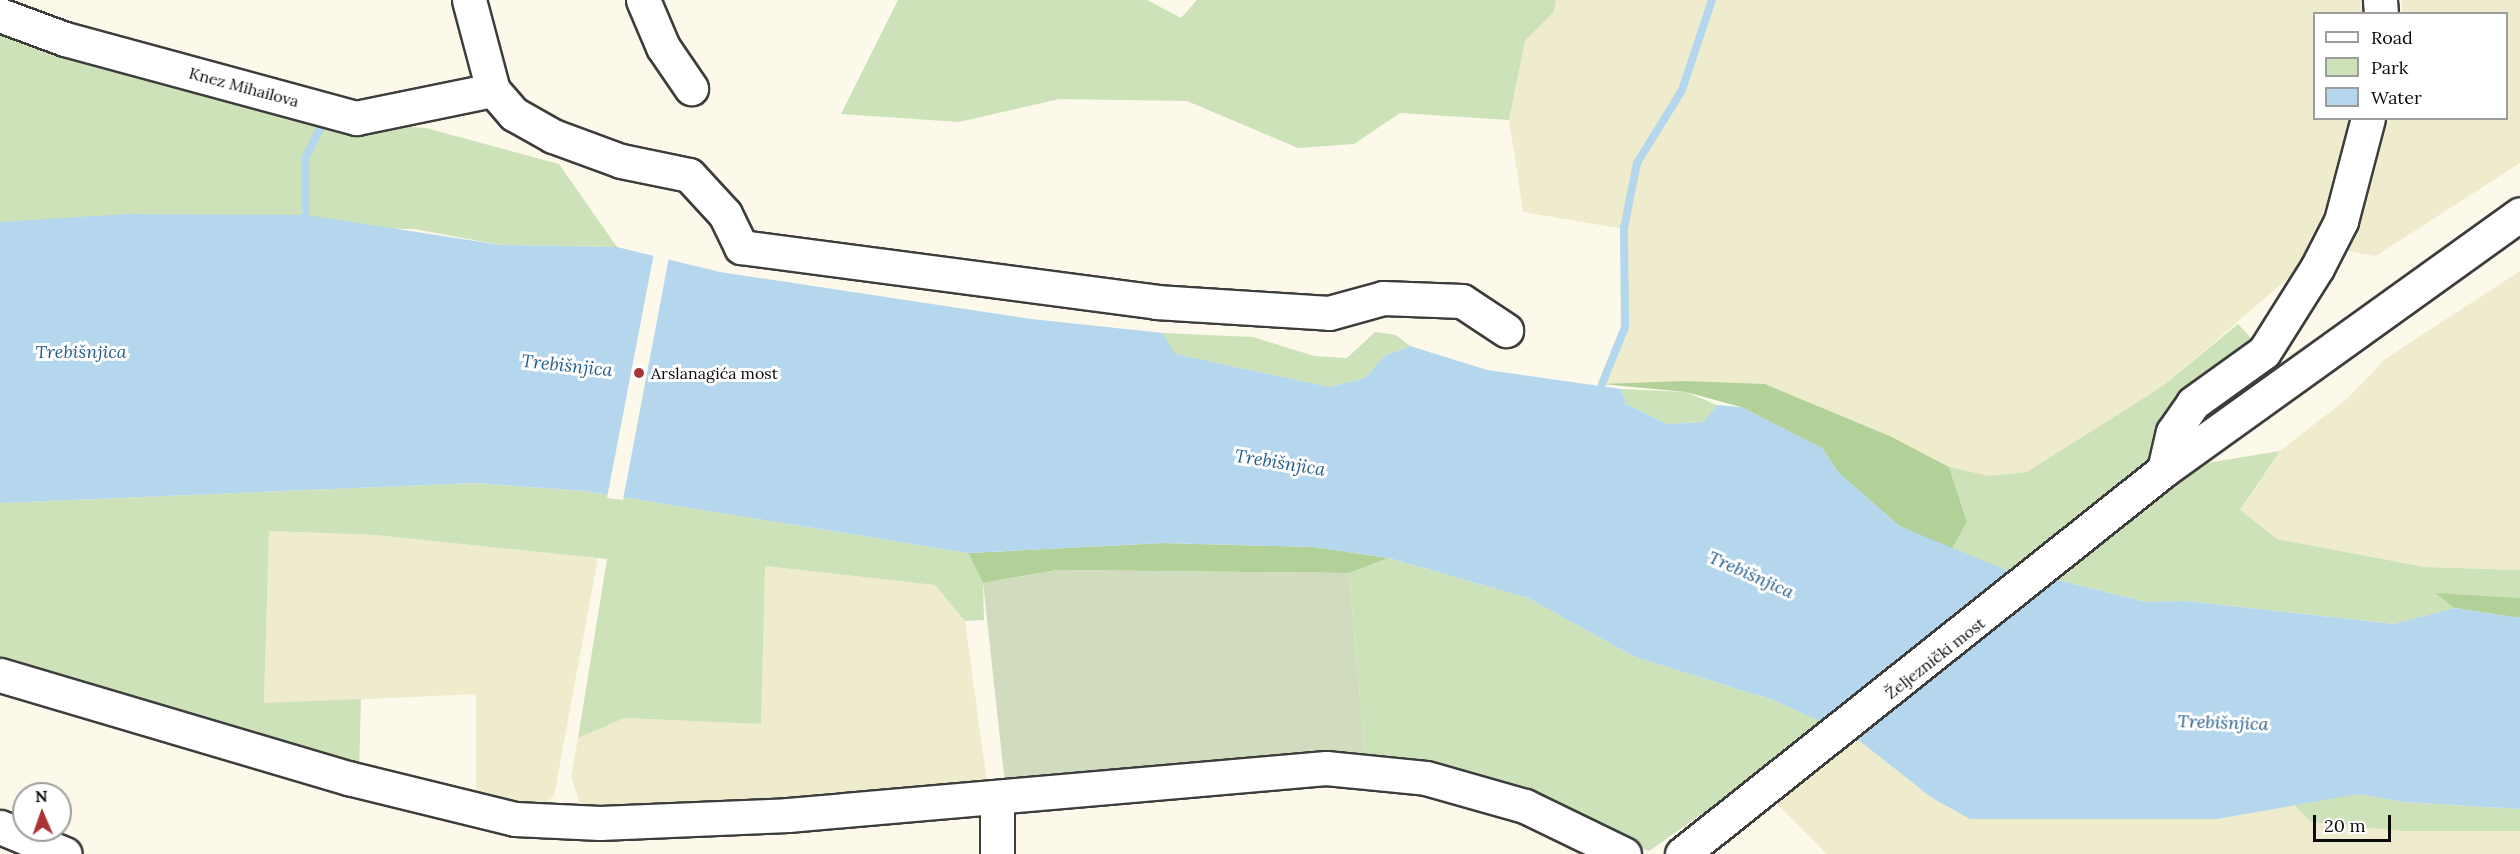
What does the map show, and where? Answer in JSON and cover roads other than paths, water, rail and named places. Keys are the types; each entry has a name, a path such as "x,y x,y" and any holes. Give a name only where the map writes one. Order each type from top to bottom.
{"street":[{"path":"469,0 493,90 514,114 553,136 621,161 642,161 689,174 725,214 741,247 1156,302 1329,313 1383,297 1462,301 1506,330"},
{"path":"643,0 663,47 691,88"},
{"name":"Knez Mihailova","path":"0,15 65,39 356,117 493,90"},
{"path":"2164,470 2173,432 2193,403 2265,352 2317,268 2341,221 2367,120"},
{"name":"Željeznički most","path":"1682,854 1746,808 2125,507 2164,470 2520,214"},
{"path":"0,675 348,778 515,819 611,823 996,797 1326,768 1437,781 1535,810 1624,854"},
{"path":"996,797 997,854"},
{"path":"0,827 64,854"}],"water":[{"name":"Trebišnjica","path":"127,214 306,215 501,245 617,247 720,272 1031,319 1163,333 1175,354 1329,387 1365,378 1384,356 1410,346 1487,370 1621,389 1626,404 1667,424 1703,422 1717,405 1741,407 1822,448 1838,472 1899,526 2021,576 2050,578 2146,602 2185,601 2394,624 2454,608 2520,618 2520,809 2404,802 2359,794 2217,819 1970,819 1932,798 1852,735 1773,700 1635,657 1528,598 1389,558 1314,547 1164,543 968,553 585,491 475,483 0,503 0,222"}],"waterway":[{"path":"1602,384 1625,327 1624,228 1637,163 1682,90 1712,0"},
{"path":"306,215 306,157 320,128"}],"place":[{"name":"Arslanagića most","path":"639,373"}]}
